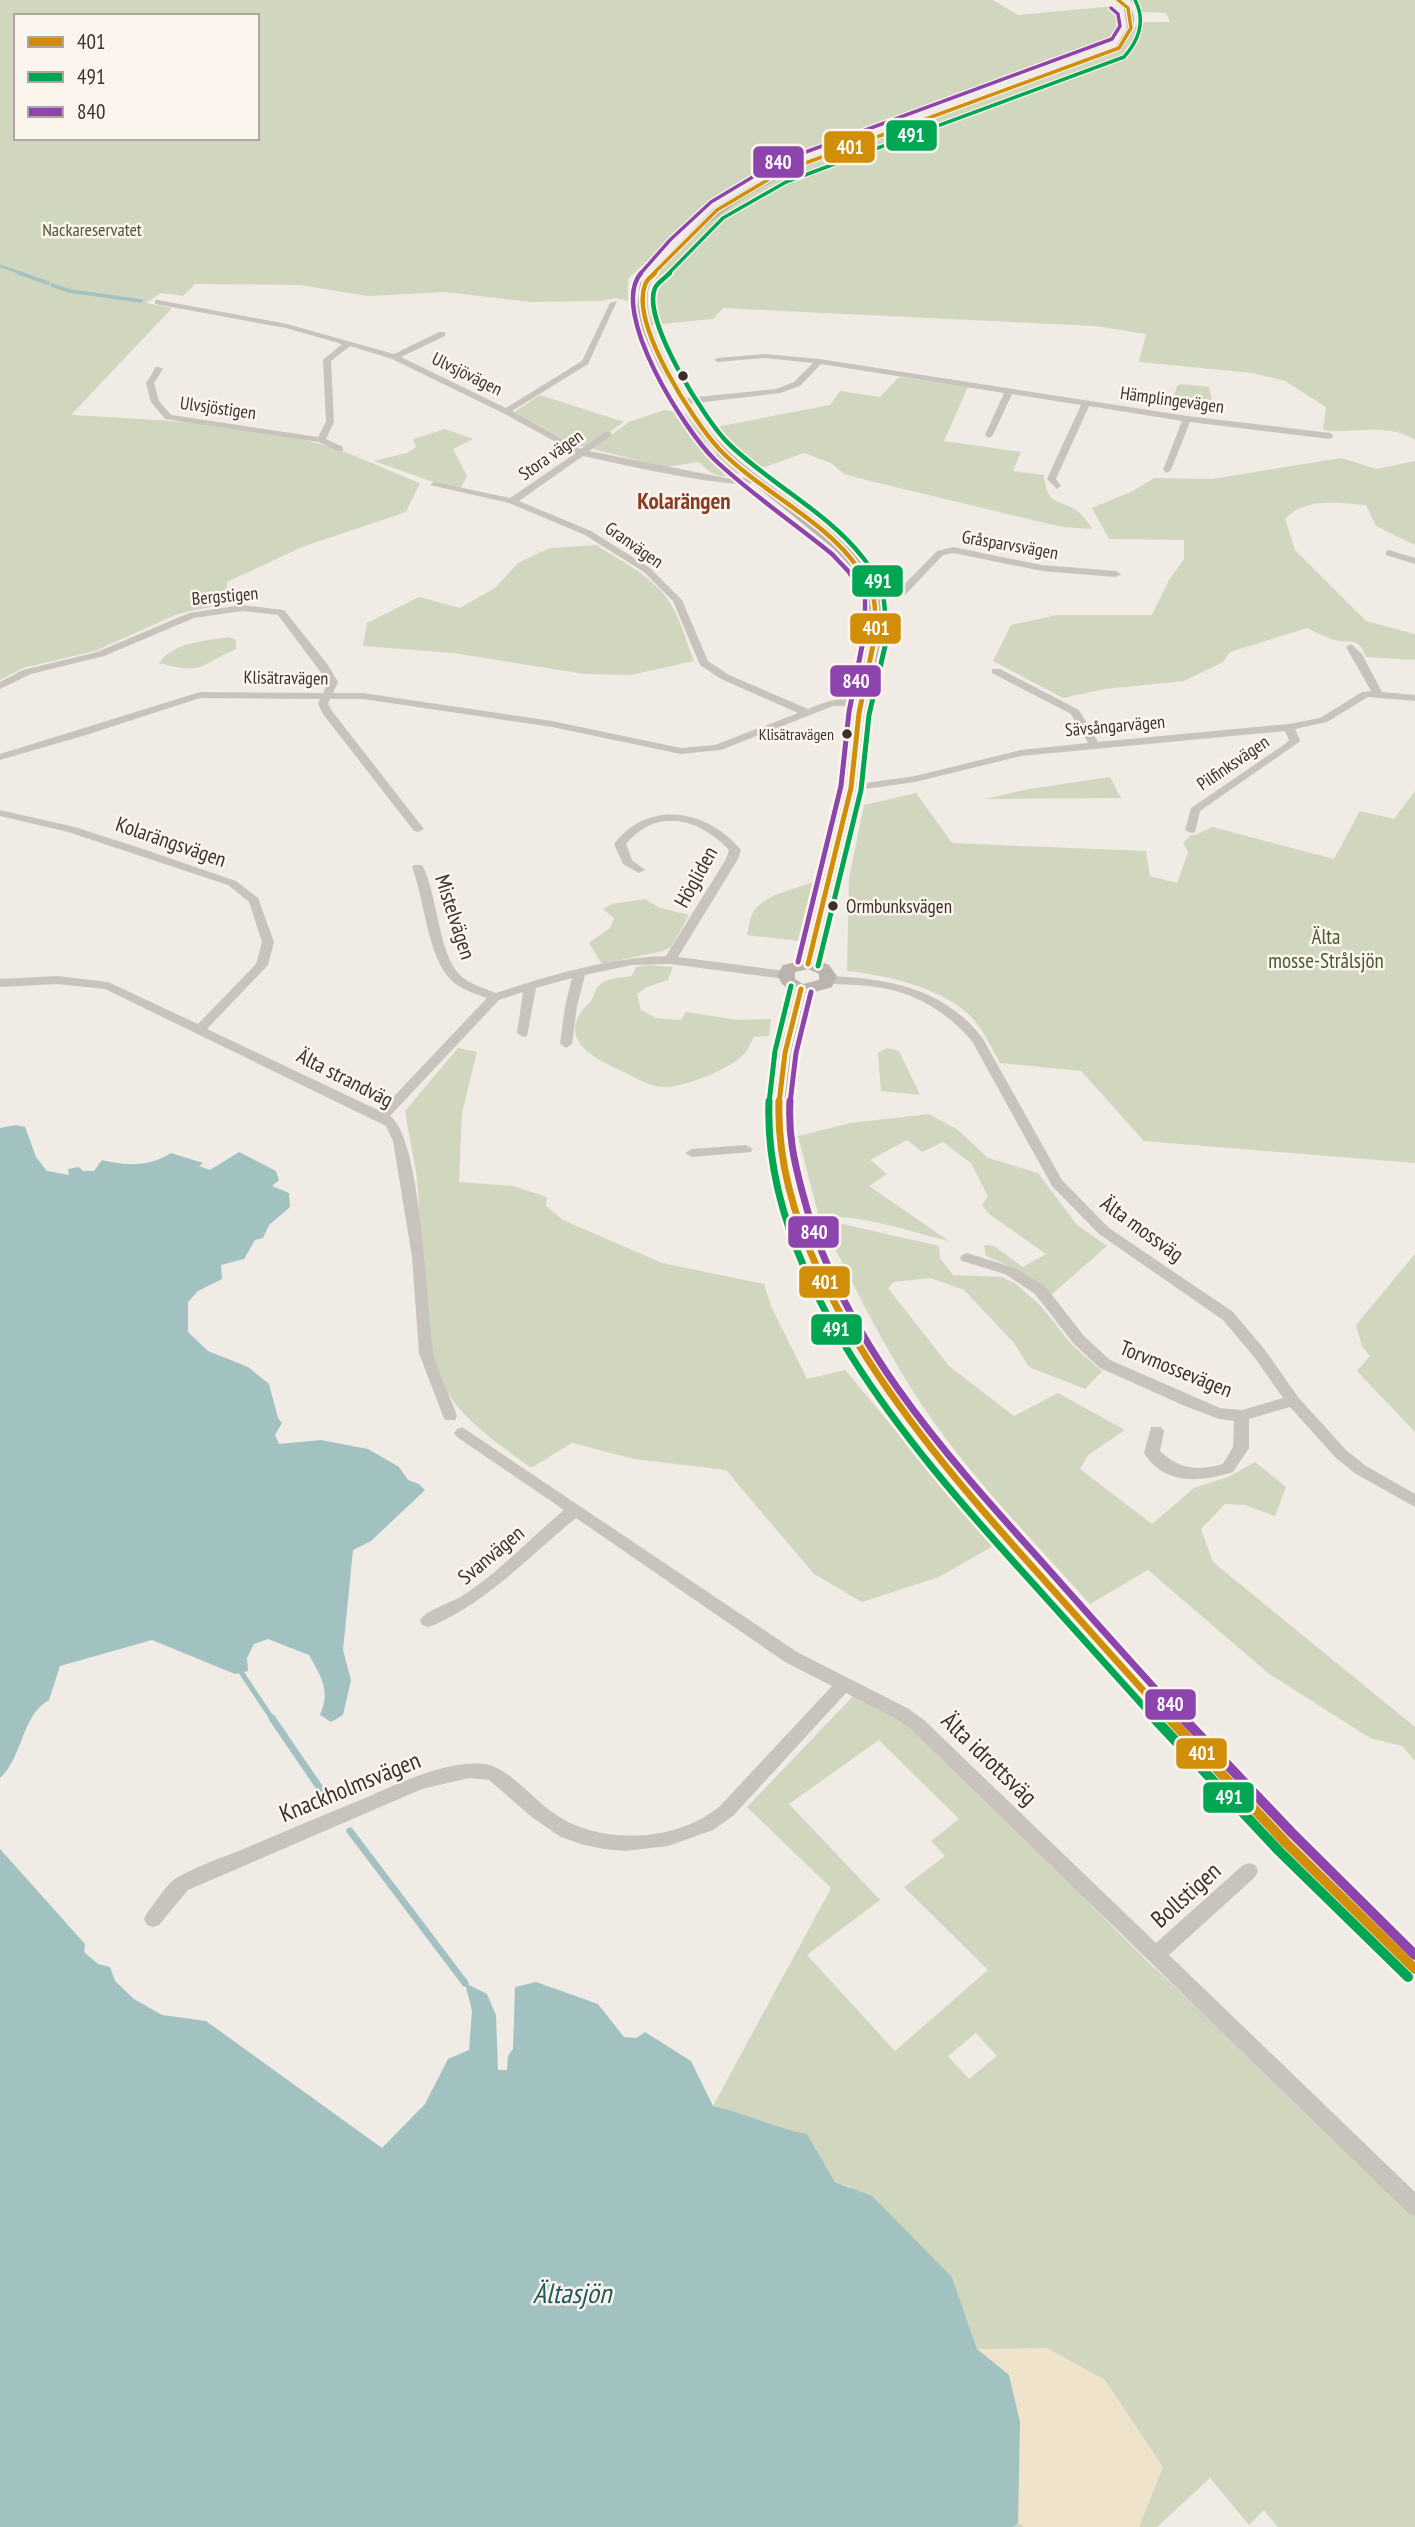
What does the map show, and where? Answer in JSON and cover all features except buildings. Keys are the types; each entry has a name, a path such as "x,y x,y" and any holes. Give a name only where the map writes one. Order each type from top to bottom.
{"main road":[{"path":"808,964 851,788 861,703 876,640 875,595 857,566 839,545 756,481 722,452 703,430 665,367 648,332 642,307 649,277 717,211 781,172 1119,48 1131,29 1128,8 1118,0"},
{"path":"793,982 822,987 829,980 829,976 823,968 808,964 793,966 777,1117 782,1162 801,1230 860,1352 898,1410 944,1467 1213,1770 1343,1902 1415,1969"}],"street":[{"name":"Ulvsjövägen","path":"159,302 262,320 395,357 506,411 583,453 726,481 756,481"},
{"path":"506,411 584,362 614,303"},
{"path":"395,357 442,334"},
{"path":"321,440 330,422 327,360 349,343"},
{"name":"Hämplingevägen","path":"718,360 765,356 819,361 1187,419 1330,436"},
{"path":"687,401 777,391 797,384 819,361"},
{"name":"Ulvsjöstigen","path":"159,369 150,383 155,402 168,417 321,440 340,449"},
{"path":"989,435 1009,391"},
{"path":"1057,486 1051,479 1086,404"},
{"path":"1167,470 1187,419"},
{"name":"Stora vägen","path":"512,501 608,434"},
{"name":"Granvägen","path":"434,485 512,501 580,528 647,570 677,600 704,663 725,677 806,712"},
{"name":"Gråsparvsvägen","path":"875,595 903,592 940,553 953,550 1042,568 1116,575"},
{"path":"1389,553 1415,561"},
{"name":"Bergstigen","path":"0,686 27,672 100,654 183,618 212,611 253,608 281,612 324,667 332,682 323,704 327,712 418,829"},
{"path":"1351,647 1378,694"},
{"path":"996,671 1074,712 1094,744"},
{"name":"Sävsångarvägen","path":"851,788 915,779 1021,753 1289,727 1323,720 1366,694 1415,698"},
{"name":"Klisätravägen","path":"0,757 63,740 178,699 200,695 363,696 552,724 681,751 717,748 832,703 861,703"},
{"name":"Pilfinksvägen","path":"1191,830 1195,810 1295,740 1289,727"},
{"name":"Kolarängsvägen","path":"0,813 71,829 158,857 232,883 254,901 268,942 262,965 199,1030"},
{"name":"Högliden","path":"639,870 627,862 620,844 633,828 664,817 685,818 698,823 724,836 734,850 732,859 670,960"},
{"name":"Mistelvägen","path":"418,867 446,961 455,977 495,996"},
{"path":"382,1116 495,996 631,961 670,960 793,982"},
{"path":"566,1044 571,1006 580,972"},
{"name":"Älta strandväg","path":"0,983 57,980 108,986 382,1116 391,1123 400,1141 419,1257 426,1353 450,1416"},
{"name":"Älta mossväg","path":"829,980 891,985 924,996 947,1008 964,1023 977,1040 1057,1183 1072,1201 1104,1231 1228,1316 1260,1354 1293,1401 1341,1454 1362,1470 1415,1501"},
{"path":"523,1033 530,986"},
{"path":"692,1153 746,1149"},
{"name":"Torvmossevägen","path":"967,1258 1010,1271 1040,1290 1079,1340 1105,1364 1190,1402 1219,1413 1242,1416 1293,1401"},
{"name":"Torvmossevägen","path":"1156,1431 1152,1453 1167,1469 1198,1477 1228,1468 1241,1447 1242,1416"},
{"name":"Älta idrottsväg","path":"463,1433 791,1657 903,1714 918,1725 1415,2206"},
{"name":"Svanvägen","path":"428,1620 470,1601 574,1511"},
{"name":"Knackholmsvägen","path":"153,1919 182,1884 420,1782 469,1770 486,1771 495,1776 554,1824 571,1833 608,1841 637,1843 660,1840 690,1831 722,1815 843,1685"},
{"name":"Bollstigen","path":"1156,1955 1249,1871"}],"green space":[{"name":"Nackareservatet","path":"0,0 993,0 1018,15 1115,6 1120,25 1100,47 769,168 719,194 628,279 628,301 615,298 602,301 531,302 445,292 368,296 299,285 195,284 183,296 161,293 146,303 172,308 71,415 228,426 290,437 345,452 420,483 406,512 302,547 227,582 228,603 178,614 95,651 23,668 0,680"},
{"path":"1129,0 1415,0 1415,440 1393,431 1323,430 1326,407 1285,381 1253,373 1139,362 1146,334 1095,326 723,308 713,319 651,325 651,292 660,272 690,239 748,194 782,173 1122,48 1138,22 1170,22 1166,13 1141,12"},
{"path":"899,377 968,387 944,441 1021,452 1013,471 1044,475 1048,493 1052,498 1081,514 1092,529 1062,527 866,480 844,474 831,463 804,453 759,469 734,451 716,427 830,405 840,391 880,397"},
{"path":"1181,384 1209,387 1212,400 1177,397 1174,395 1177,386"},
{"path":"540,395 624,422 586,447 577,446 514,412"},
{"path":"664,410 686,414 712,451 740,473 722,476 709,471 699,462 666,467 592,449 629,422"},
{"path":"445,429 473,439 453,449 467,476 461,488 436,483 374,461 407,453 416,447 413,439"},
{"path":"1341,458 1377,469 1415,461 1415,545 1376,526 1366,505 1322,503 1302,507 1285,519 1295,550 1366,621 1415,634 1415,660 1366,657 1357,643 1334,640 1307,628 1230,652 1223,662 1184,681 1105,689 1063,698 993,661 1011,625 1057,615 1152,615 1169,580 1184,559 1184,540 1109,539 1092,508 1133,491 1154,478 1212,479"},
{"path":"596,545 639,572 662,592 677,616 694,661 631,675 584,674 454,653 363,646 367,623 419,597 460,608 495,588 518,563 550,548"},
{"path":"229,637 236,640 236,649 200,667 185,668 159,663 165,656 181,647"},
{"path":"1110,777 1121,798 985,799 1029,789"},
{"name":"Älta mosse-Strålsjön","path":"1415,791 1415,1163 1144,1141 1081,1071 1000,1063 978,1025 953,1002 918,986 881,976 847,971 849,879 864,805 916,793 952,843 1146,851 1150,876 1177,883 1188,852 1183,843 1191,835 1212,827 1334,859 1360,811 1394,819"},
{"path":"823,878 808,942 747,935 752,914 763,902"},
{"path":"645,899 658,907 689,915 671,947 602,964 589,943 610,928 614,918 603,909 612,904"},
{"path":"636,967 673,967 668,980 647,987 637,994 641,1010 656,1018 681,1020 686,1012 737,1020 771,1019 769,1036 754,1037 745,1053 717,1072 672,1086 648,1084 600,1060 581,1045 576,1036 575,1026 580,1014 600,984 632,976"},
{"path":"458,1048 477,1052 462,1113 459,1182 513,1186 547,1197 546,1206 563,1220 662,1263 764,1284 771,1306 807,1379 845,1370 993,1546 939,1577 862,1602 814,1574 726,1470 634,1459 572,1443 531,1468 475,1425 448,1393 428,1346 421,1294 417,1180 405,1111"},
{"path":"887,1048 899,1051 920,1095 881,1091 878,1053"},
{"path":"929,1114 958,1130 988,1158 1038,1173 1077,1225 1107,1246 1052,1294 1020,1271 986,1256 984,1245 994,1246 1023,1267 1046,1254 989,1214 982,1205 988,1196 971,1163 943,1142 922,1152 907,1140 870,1160 887,1174 869,1186 949,1241 852,1218 819,1217 798,1136 851,1123"},
{"path":"834,1222 939,1246 940,1258 953,1275 1001,1277 1015,1283 1041,1306 1071,1344 1102,1371 1085,1389 1029,1367 1014,1343 964,1290 930,1278 894,1282 888,1288 949,1366 1014,1416 1058,1393 1125,1430 1088,1455 1080,1469 1152,1524 1194,1488 1228,1477 1255,1462 1286,1487 1275,1516 1245,1505 1225,1504 1201,1529 1213,1562 1415,1727 1415,1761 1402,1746 1370,1738 1268,1673 1148,1570 1090,1604 972,1472 936,1425 904,1377 823,1225"},
{"path":"1415,1254 1415,1432 1357,1371 1370,1356 1362,1346 1356,1325"},
{"path":"858,1691 903,1714 1094,1896 1092,1906 1149,1963 1415,2207 1415,2527 1278,2527 1264,2510 1249,2525 1210,2478 1157,2527 1013,2527 1018,2523 1020,2422 1009,2375 977,2349 952,2277 849,2186 835,2182 807,2134 713,2106 831,1888 747,1807","holes":["879,1740 959,1819 931,1841 945,1856 904,1887 988,1970 895,2051 807,1955 880,1900 789,1804","976,2033 997,2056 969,2079 948,2056"]}],"sand":[{"path":"1047,2348 1105,2380 1163,2467 1139,2527 1025,2527 1018,2523 1019,2496 977,2349"}],"water":[{"path":"16,1125 25,1127 36,1157 47,1171 69,1175 68,1169 79,1167 83,1171 94,1171 102,1160 138,1164 155,1161 171,1153 203,1163 199,1166 210,1170 239,1152 276,1171 279,1180 272,1186 289,1193 290,1207 269,1225 263,1238 255,1240 244,1259 221,1265 222,1279 198,1291 188,1302 188,1332 208,1351 248,1367 269,1384 278,1418 282,1423 275,1435 279,1444 321,1440 368,1449 399,1467 408,1480 419,1484 425,1490 371,1541 353,1550 343,1650 351,1680 343,1715 331,1722 320,1715 325,1691 309,1655 268,1639 254,1644 247,1658 248,1671 235,1674 152,1640 60,1666 49,1700 33,1716 8,1769 0,1778 0,1128"},
{"name":"Ältasjön","path":"0,1849 85,1944 84,1952 98,1964 110,1967 115,1981 134,1999 162,2015 206,2021 382,2148 425,2104 448,2059 469,2050 472,2011 465,1983 487,1994 496,2015 498,2070 507,2070 508,2056 513,2049 515,1987 536,1982 598,2004 624,2037 636,2038 645,2032 691,2061 713,2106 807,2134 835,2182 872,2196 952,2277 977,2349 1009,2375 1020,2422 1018,2523 1013,2527 0,2527"}],"waterway":[{"path":"0,266 24,274"},
{"path":"19,273 48,283"},
{"path":"52,285 70,291 141,301"},
{"path":"241,1672 273,1720"},
{"path":"272,1718 328,1800"},
{"path":"350,1831 465,1983"}],"transit line":[{"name":"401","path":"808,964 851,788 859,713 876,640 875,595 857,566 839,546 722,452 703,430 665,367 648,332 642,308 645,283 717,210 781,172 1119,48 1131,28 1128,8 1118,0"},
{"name":"491","path":"818,966 861,790 869,715 886,642 885,593 865,560 846,538 729,444 712,424 674,362 658,328 653,307 655,288 723,218 786,182 1124,57 1140,30 1141,15 1135,0"},
{"name":"840","path":"798,962 841,786 849,712 865,639 865,598 849,572 832,554 715,460 695,436 656,372 638,336 632,309 635,280 670,240 711,202 776,163 1112,39 1120,26 1118,14 1111,8"},
{"name":"491","path":"791,986 771,1073 768,1117 772,1162 790,1231 817,1295 852,1357 891,1416 935,1472 1029,1579 1238,1807 1408,1977"},
{"name":"401","path":"801,989 781,1075 779,1141 803,1230 830,1294 863,1354 902,1411 945,1466 1036,1571 1245,1799 1415,1969"},
{"name":"840","path":"811,992 792,1074 789,1115 793,1157 810,1224 837,1288 870,1349 953,1462 999,1515 1250,1790 1331,1874 1415,1955"}],"place":[{"name":"Klisätravägen","path":"847,734"},
{"name":"Ormbunksvägen","path":"833,906"}],"district":[{"name":"Kolarängen","path":"684,501"}]}
